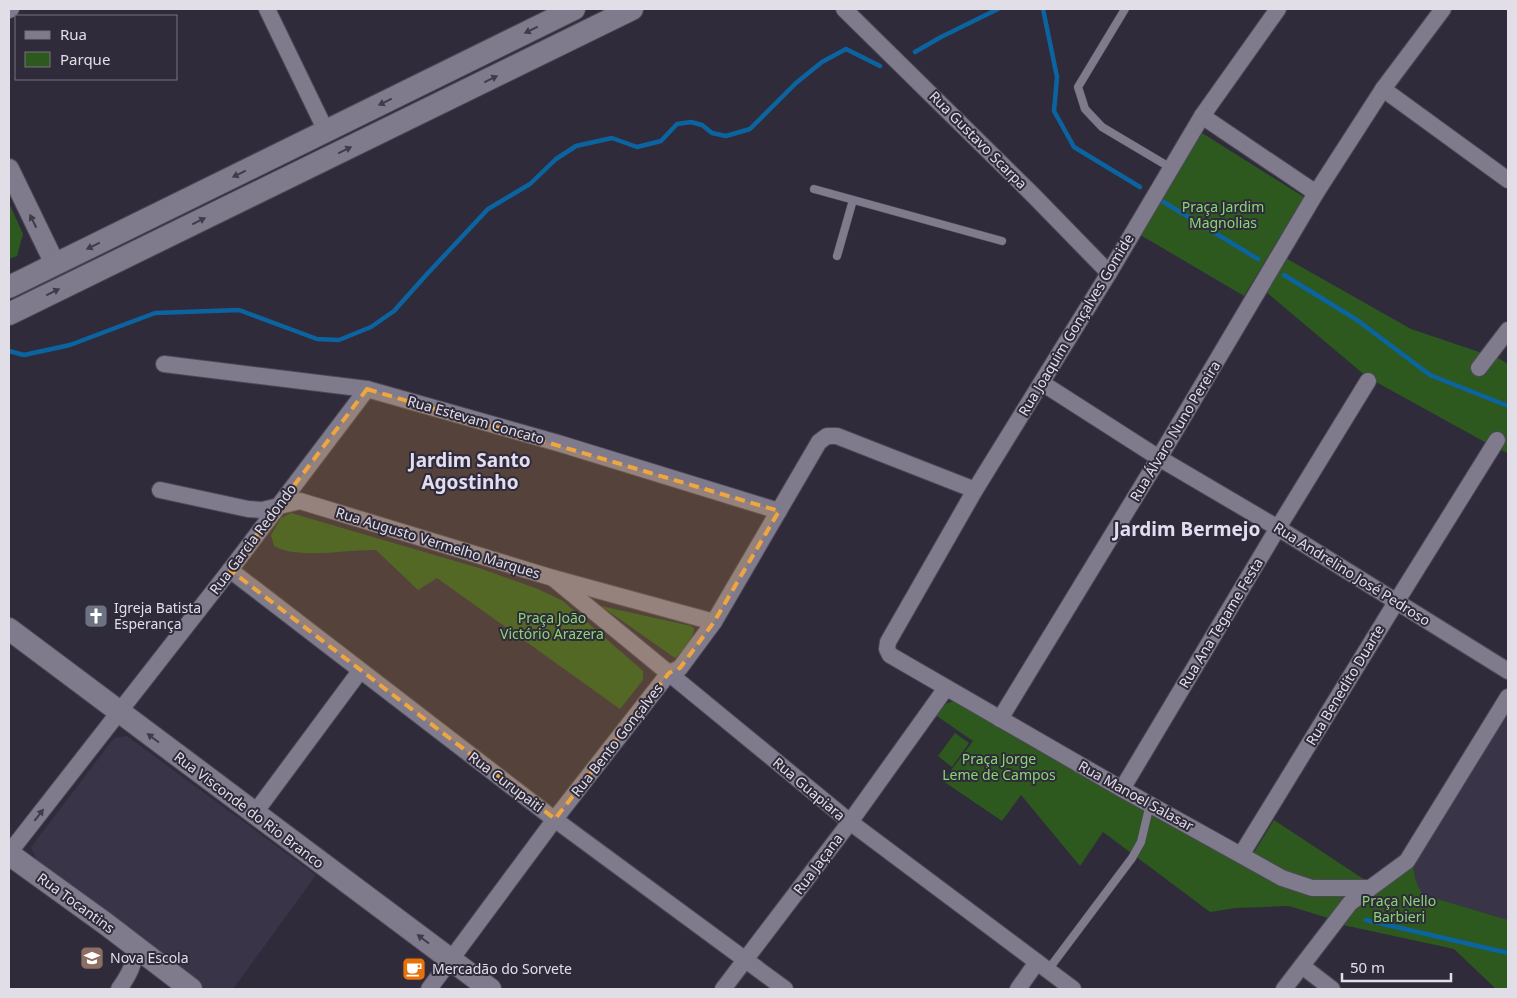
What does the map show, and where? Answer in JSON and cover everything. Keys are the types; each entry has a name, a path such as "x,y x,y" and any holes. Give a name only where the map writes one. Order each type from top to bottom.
{"main road":[{"path":"9,286 574,9"},
{"path":"9,314 632,9"},
{"name":"Rua Visconde do Rio Branco","path":"10,633 490,989"},
{"name":"Rua Tocantins","path":"9,854 135,946 190,989"}],"street":[{"path":"267,9 326,131"},
{"name":"Rua Gustavo Scarpa","path":"844,9 1110,273"},
{"name":"Rua Joaquim Gonçalves Gomide","path":"886,649 888,642 975,490 1110,273 1202,116 1278,9"},
{"name":"Rua Álvaro Nuno Pereira","path":"1000,719 1159,458 1316,193 1383,89 1443,9"},
{"path":"1383,89 1508,180"},
{"path":"1202,116 1316,193"},
{"path":"9,169 55,264"},
{"path":"1479,368 1508,330"},
{"name":"Rua Estevam Concato","path":"164,364 367,389 558,443 779,511"},
{"name":"Rua Ana Tegame Festa","path":"1122,789 1368,381"},
{"name":"Rua Andrelino José Pedroso","path":"1042,383 1159,458 1278,528 1508,670"},
{"name":"Rua Garcia Redondo","path":"9,854 230,570 367,389"},
{"name":"Rua Bento Gonçalves","path":"429,989 555,819 669,673 680,668 714,622 819,442 827,436 836,436 975,490"},
{"name":"Rua Benedito Duarte","path":"1241,855 1497,440"},
{"name":"Rua Augusto Vermelho Marques","path":"160,490 248,509 262,510 300,501 553,578 714,622"},
{"name":"Rua Curupaiti","path":"230,570 555,819 785,989"},
{"name":"Rua Guapiara","path":"553,578 850,822 1073,989"},
{"name":"Rua Manoel Salasar","path":"886,649 890,655 946,688 1282,878 1312,888 1347,895"},
{"path":"254,814 360,671"},
{"name":"Rua Jaçana","path":"723,989 850,822 946,688"},
{"path":"1284,989 1302,966 1347,895 1370,888 1407,861 1508,697"},
{"path":"119,989 135,961 135,946"},
{"path":"1018,989 1042,966"},
{"path":"1302,966 1332,989"}],"lane":[{"path":"1125,9 1078,87 1086,109 1102,127 1171,168"},
{"path":"814,189 1002,241"},
{"path":"837,256 853,200"},
{"path":"1042,966 1132,858 1141,842 1150,804"}],"highlighted area":[{"path":"367,389 779,511 714,622 680,668 669,673 555,819 230,570"}],"shaded area":[{"path":"1508,713 1508,920 1424,895 1417,888 1413,866"},
{"path":"127,736 316,875 233,989 206,989 36,859 31,847 114,738"}],"green space":[{"name":"Praça Jardim Magnolias","path":"1202,133 1304,197 1244,296 1137,233"},
{"path":"9,203 23,234 17,256 9,259"},
{"path":"1282,256 1411,329 1500,359 1508,364 1508,453 1367,377 1265,291"},
{"name":"Praça João Victório Arazera","path":"291,513 479,568 538,589 563,601 643,671 643,680 620,709 437,578 418,590 376,550 310,553 284,550 274,546 271,535 281,518"},
{"path":"601,606 691,626 694,628 694,632 688,644 675,658"},
{"name":"Praça Jorge Leme de Campos","path":"955,701 1233,855 1338,895 1343,898 1342,905 1328,918 1289,906 1236,908 1210,912 1103,832 1080,866 1021,795 1002,821 943,781 973,741 934,714 943,705"},
{"path":"955,733 969,743 952,767 938,756"},
{"path":"1274,820 1371,884 1307,883 1253,854"},
{"name":"Praça Nello Barbieri","path":"1413,866 1415,878 1424,895 1508,920 1508,989 1496,989 1454,949 1343,925 1347,914"}],"waterway":[{"path":"915,52 998,9"},
{"path":"1043,9 1057,77 1054,111 1074,147 1140,187"},
{"path":"9,351 24,355 70,345 155,313 239,310 317,339 339,340 371,327 394,311 488,209 530,184 556,159 576,146 612,138 637,147 661,141 677,124 691,122 702,125 712,133 726,136 750,129 796,83 822,62 846,49 880,66"},
{"path":"1162,201 1258,259"},
{"path":"1284,275 1357,320 1430,375 1508,406"},
{"path":"1366,920 1508,953"}],"place":[{"name":"Igreja Batista Esperança","path":"96,616"},
{"name":"Nova Escola","path":"92,958"},
{"name":"Mercadão do Sorvete","path":"414,969"}],"district":[{"name":"Jardim Santo Agostinho","path":"470,471"},
{"name":"Jardim Bermejo","path":"1187,529"}]}
